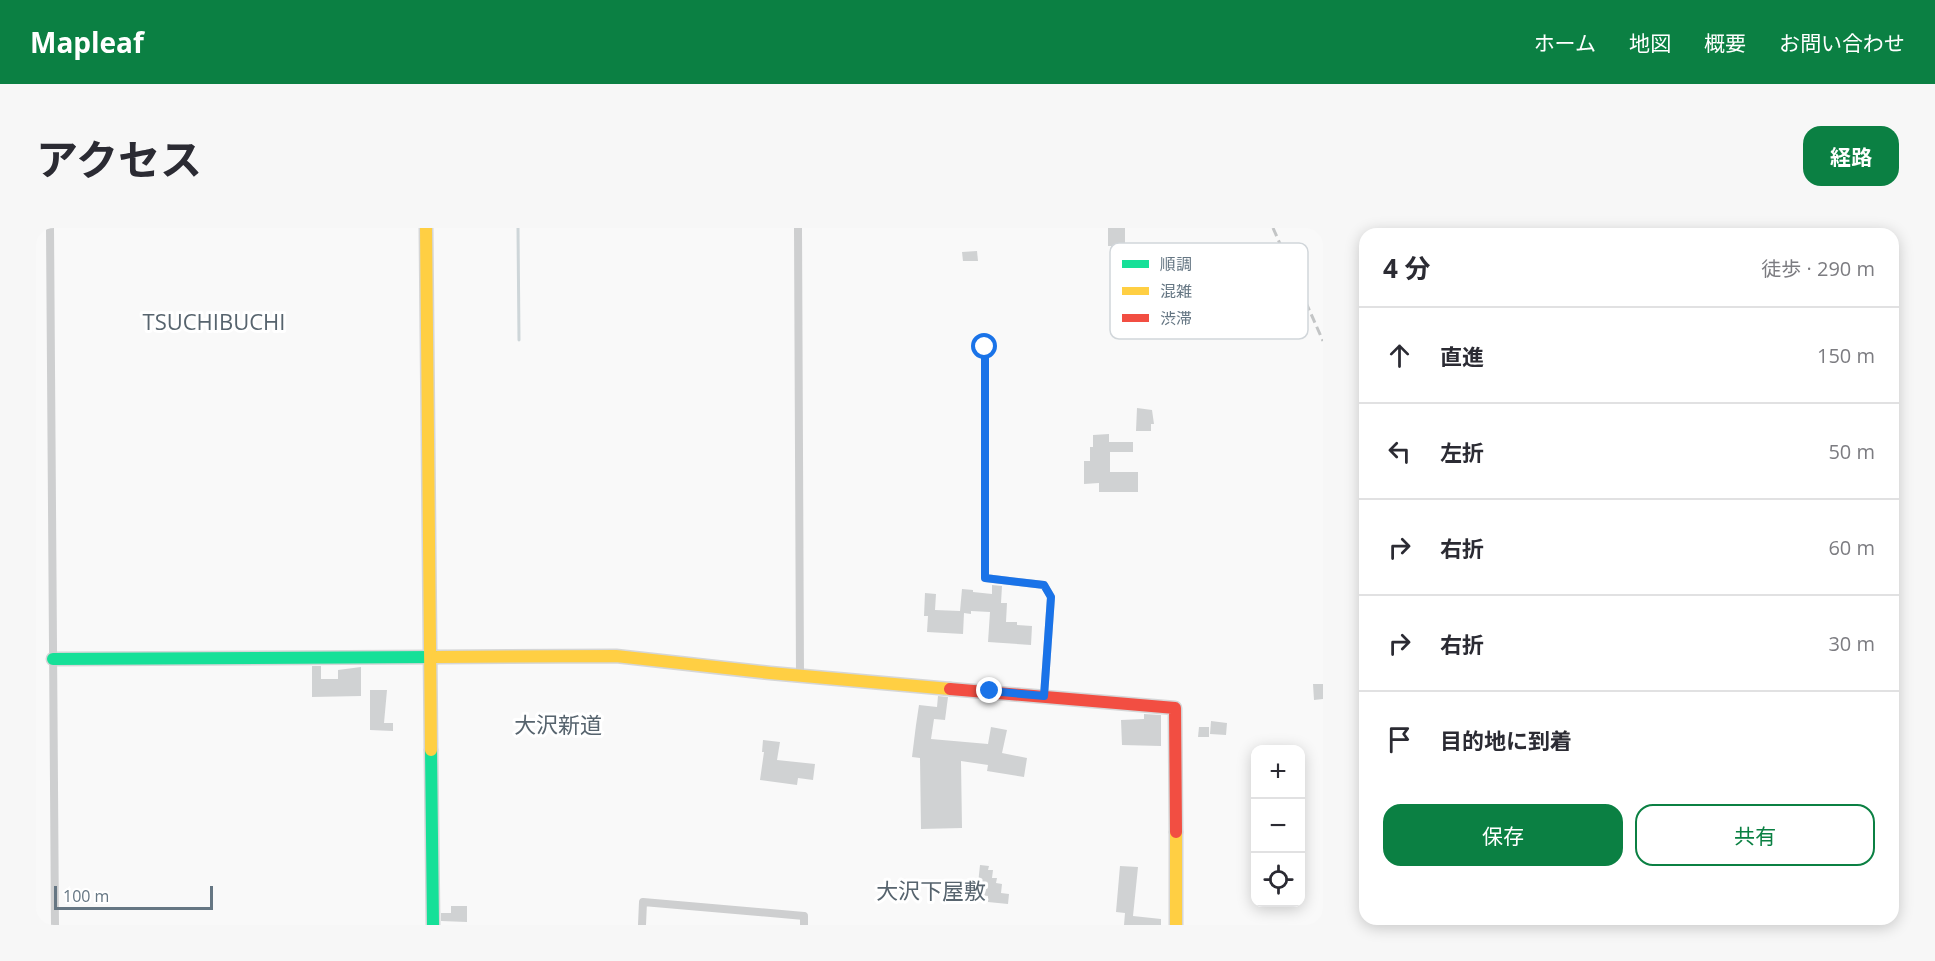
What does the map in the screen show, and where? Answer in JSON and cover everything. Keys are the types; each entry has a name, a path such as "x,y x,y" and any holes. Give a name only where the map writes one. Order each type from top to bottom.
{"street":[{"path":"50,228 55,925"},
{"path":"426,228 433,925"},
{"path":"798,228 800,674"},
{"path":"985,347 985,578 1044,585 1051,597 1044,696"},
{"path":"53,659 616,656 770,673 1175,708 1176,925"},
{"path":"642,925 643,902 804,916 804,925"}],"building":[{"path":"1108,228 1125,228 1125,243 1110,243 1108,246"},
{"path":"977,251 978,261 963,261 962,252"},
{"path":"1137,408 1152,410 1154,424 1151,424 1151,431 1136,431"},
{"path":"1109,434 1109,442 1133,442 1133,452 1110,452 1110,472 1138,472 1138,492 1099,492 1099,483 1084,484 1084,461 1090,461 1093,435"},
{"path":"992,585 1002,586 1001,603 1007,603 1006,622 1032,626 1031,645 988,642 990,612 964,613 963,634 927,632 928,616 924,616 925,593 936,594 935,610 960,611 962,589 992,594"},
{"path":"312,666 321,666 321,679 338,679 338,670 361,667 361,696 312,697"},
{"path":"1313,684 1323,684 1323,699 1314,700"},
{"path":"370,690 387,690 384,723 393,723 393,731 370,730"},
{"path":"938,696 948,697 945,720 934,719 931,739 988,744 991,727 1007,730 1002,753 1027,758 1024,777 987,771 988,765 961,761 962,828 921,829 920,758 912,757 916,725 919,705 937,707"},
{"path":"1144,714 1161,715 1161,746 1122,745 1121,720 1144,719"},
{"path":"1211,721 1227,723 1226,735 1210,734"},
{"path":"1199,727 1209,727 1209,737 1198,737"},
{"path":"763,740 780,742 777,760 815,764 813,780 798,778 797,785 760,780 764,752 762,752"},
{"path":"980,865 989,866 988,870 993,870 992,878 997,878 996,883 1002,884 1001,893 1009,894 1008,904 988,902 988,896 980,895 981,885 978,884"},
{"path":"1120,866 1138,867 1133,916 1161,919 1161,925 1124,925 1125,913 1116,912"},
{"path":"451,906 467,906 467,922 441,921 441,913 451,913"}],"waterway":[{"path":"518,228 519,340"}],"railway":[{"path":"1273,228 1280,243"},
{"path":"1308,307 1323,341"}],"traffic: fast":[{"path":"53,659 437,657"},
{"path":"431,750 433,925"}],"traffic: slow":[{"path":"426,228 431,750"},
{"path":"437,657 616,656 950,689"},
{"path":"1176,832 1176,925"}],"traffic: jam":[{"path":"950,689 1175,708 1176,832"}],"district":[{"name":"TSUCHIBUCHI","path":"214,321"},
{"name":"大沢新道","path":"558,724"},
{"name":"大沢下屋敷","path":"931,890"}],"route":[{"path":"985,347 985,578 1044,585 1051,597 1044,696 990,691"}]}
